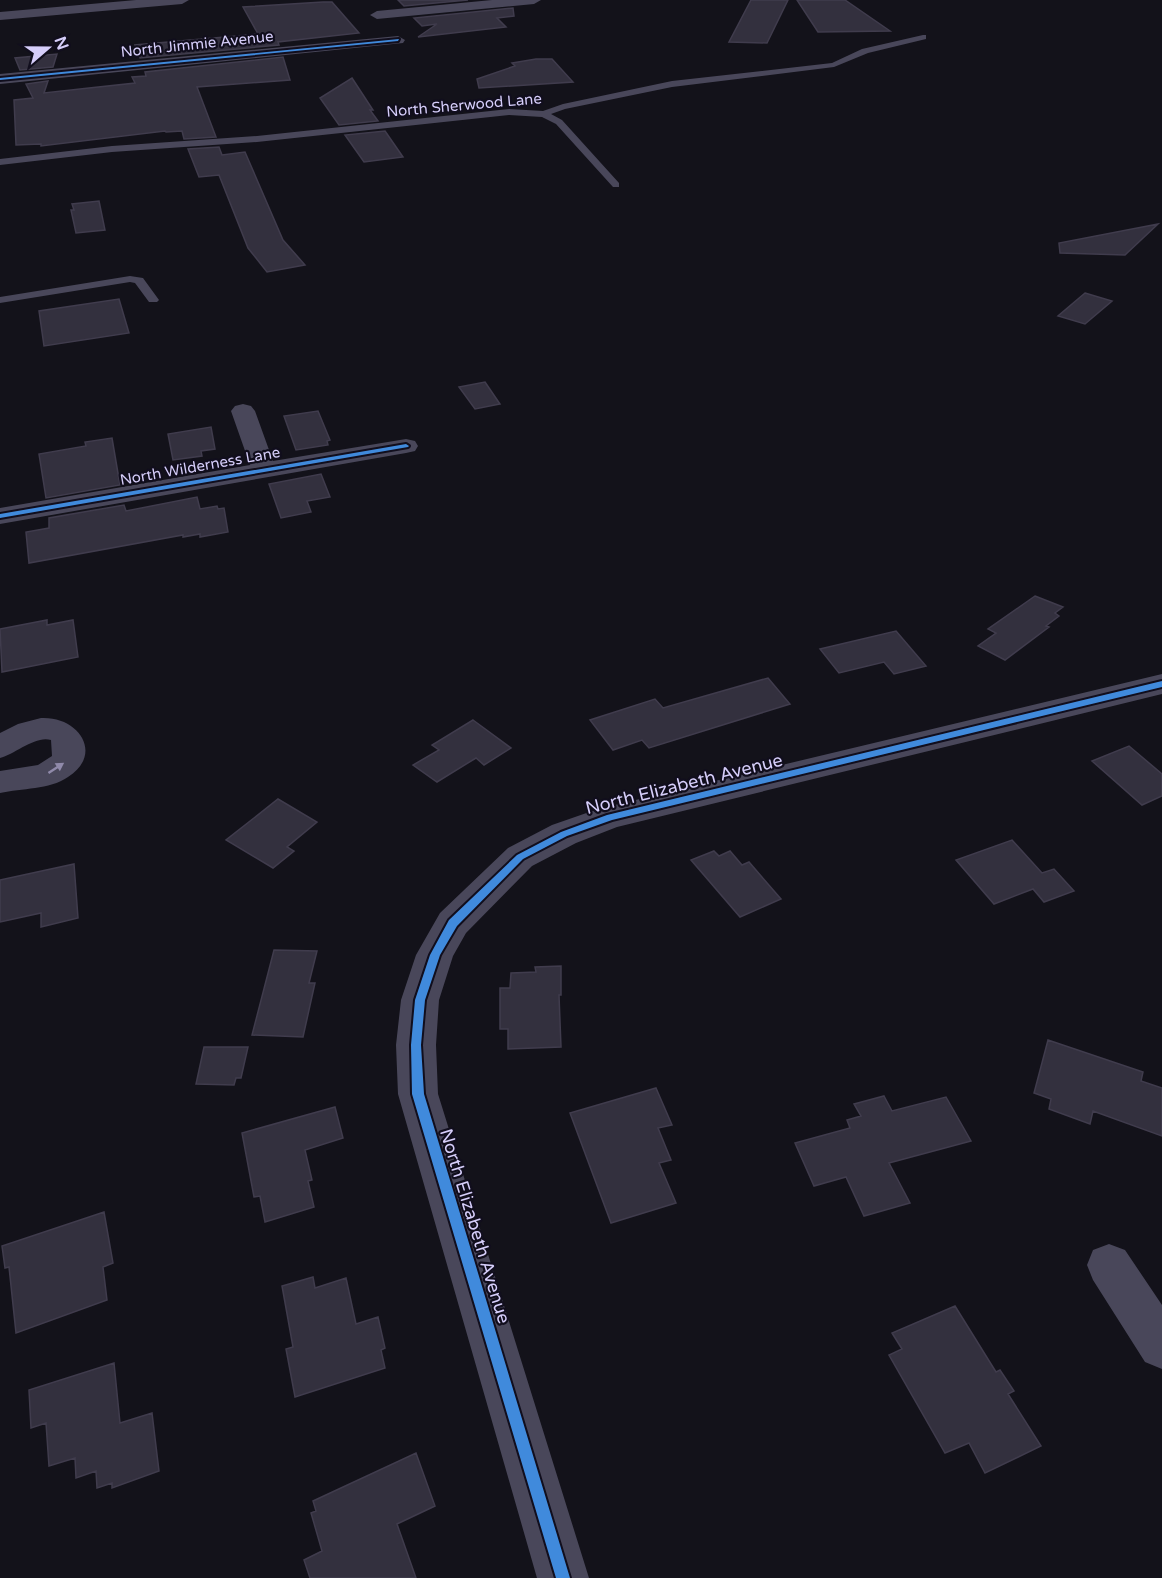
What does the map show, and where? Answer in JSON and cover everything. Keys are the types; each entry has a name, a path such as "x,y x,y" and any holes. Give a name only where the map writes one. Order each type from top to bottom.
{"street":[{"path":"0,16 182,0"},
{"path":"365,0 377,15 534,0"},
{"name":"North Jimmie Avenue","path":"0,79 398,40 377,15"},
{"path":"243,411 264,470"},
{"name":"North Wilderness Lane","path":"0,516 406,446"},
{"name":"North Elizabeth Avenue","path":"563,1578 418,1094 416,1046 420,1000 435,955 453,923 520,857 564,834 610,817 1162,684"},
{"path":"0,747 20,736 48,728 61,732 68,739 70,749 68,759 58,768 43,776 12,778 0,782"},
{"path":"1109,1265 1162,1346"}],"lane":[{"name":"North Sherwood Lane","path":"0,162 112,149 257,139 509,112 544,114 563,107 672,84 834,65 866,51 923,37"},
{"path":"544,114 559,122 616,185"},
{"path":"0,300 130,279 139,280 153,300"}],"building":[{"path":"398,0 468,0 404,6"},
{"path":"751,0 788,0 767,43 729,42"},
{"path":"797,0 845,0 890,31 818,32"},
{"path":"332,2 359,33 278,42 279,45 140,58 135,45 258,34 243,7"},
{"path":"513,8 514,16 497,18 506,27 418,37 437,24 422,26 414,18"},
{"path":"57,54 53,67 20,70 15,58"},
{"path":"283,57 290,80 197,87 216,137 184,139 182,131 165,131 41,146 41,144 16,145 14,100 33,98 26,84 48,81 44,93 135,83 132,77 146,76 145,72"},
{"path":"552,59 573,82 479,88 477,79 515,66 512,63"},
{"path":"352,78 378,121 339,125 320,98"},
{"path":"385,131 403,157 364,162 345,135"},
{"path":"219,147 222,155 245,152 283,240 305,265 267,272 248,248 219,175 199,177 188,149"},
{"path":"99,201 105,230 76,233 71,210 74,210 72,204"},
{"path":"1158,224 1125,255 1060,253 1059,243"},
{"path":"1085,293 1112,301 1085,324 1058,316"},
{"path":"119,299 129,333 44,346 39,311"},
{"path":"485,382 500,404 475,409 459,387"},
{"path":"318,411 330,440 327,441 328,445 296,450 284,416"},
{"path":"211,427 215,449 201,451 202,456 173,460 168,434"},
{"path":"112,438 120,485 46,498 39,454 86,446 85,442"},
{"path":"321,474 330,497 307,501 311,512 281,518 269,484"},
{"path":"197,497 200,509 217,506 218,509 224,508 228,532 200,537 200,534 183,537 183,535 29,563 26,532 49,528 49,518 124,505 126,511"},
{"path":"1035,596 1063,607 1055,613 1059,616 1046,626 1049,627 1005,660 978,646 996,633 988,629"},
{"path":"47,620 47,625 73,620 78,657 2,672 0,629"},
{"path":"896,631 926,666 894,674 884,662 839,673 820,649"},
{"path":"768,678 790,704 649,748 642,740 613,750 590,720 655,699 663,708"},
{"path":"473,720 511,748 484,765 476,758 437,782 413,765 439,750 432,745"},
{"path":"1129,746 1162,774 1162,796 1142,805 1092,761"},
{"path":"278,799 317,822 287,847 294,851 273,868 226,840"},
{"path":"1012,840 1042,873 1054,869 1074,891 1044,902 1033,889 994,904 956,860"},
{"path":"714,851 719,856 730,851 742,865 749,862 781,899 740,917 691,860"},
{"path":"74,864 78,918 41,927 41,913 0,922 0,880"},
{"path":"274,950 317,951 309,983 315,983 303,1037 252,1035"},
{"path":"561,966 561,995 559,995 561,1047 508,1049 508,1029 500,1029 500,988 510,988 511,973 536,972 535,967"},
{"path":"1048,1040 1143,1072 1141,1081 1162,1088 1162,1136 1093,1111 1090,1124 1049,1109 1051,1099 1034,1093"},
{"path":"204,1047 248,1047 241,1078 236,1078 234,1085 196,1084"},
{"path":"656,1088 672,1125 658,1128 671,1160 659,1163 676,1203 611,1223 570,1113"},
{"path":"884,1096 892,1111 946,1097 971,1141 889,1163 910,1203 864,1216 846,1177 814,1186 795,1143 850,1128 847,1120 861,1116 854,1104"},
{"path":"335,1107 343,1138 305,1150 312,1180 308,1181 314,1207 265,1222 260,1196 254,1197 242,1133"},
{"path":"104,1212 113,1263 103,1267 107,1300 16,1333 9,1267 5,1268 2,1246"},
{"path":"313,1277 315,1288 346,1278 356,1324 378,1317 385,1348 381,1350 385,1368 295,1397 286,1349 293,1347 282,1286"},
{"path":"955,1306 996,1372 1000,1370 1014,1391 1008,1394 1041,1446 985,1473 969,1443 945,1453 889,1355 902,1349 892,1333"},
{"path":"114,1363 120,1423 152,1413 159,1471 112,1488 112,1483 97,1488 96,1471 76,1478 75,1458 49,1466 46,1423 31,1428 29,1390"},
{"path":"416,1453 435,1506 397,1524 416,1578 310,1578 304,1560 322,1551 311,1513 316,1511 313,1501"}],"cycle path":[{"path":"0,79 398,40"},
{"path":"0,516 406,446"},
{"path":"563,1578 418,1094 416,1045 420,1000 435,955 453,923 520,857 564,834 610,817 1162,684"}]}
